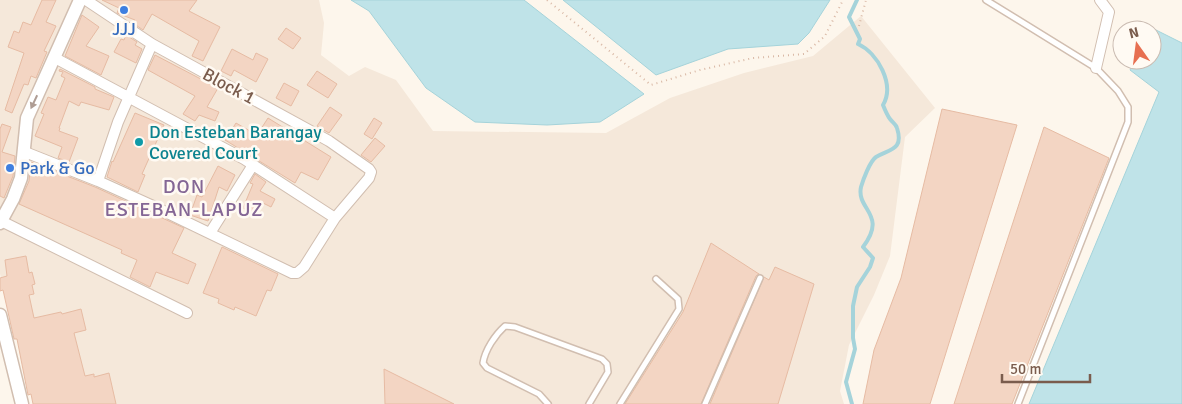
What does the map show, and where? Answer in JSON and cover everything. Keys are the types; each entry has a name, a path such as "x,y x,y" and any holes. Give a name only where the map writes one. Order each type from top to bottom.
{"street":[{"path":"80,0 27,118 21,178 1,222 187,314"},
{"name":"Block 1","path":"86,0 152,44 329,141 364,165 371,172 369,178 335,218"},
{"path":"1096,68 1109,12 1100,0"},
{"path":"98,181 128,96 152,44"},
{"path":"24,152 98,181 210,232 292,273 298,272 304,267 335,218 252,164 55,58"},
{"path":"210,232 252,164"},
{"path":"0,315 22,404"}],"lane":[{"path":"986,0 1096,68 1118,91 1128,106 1128,122 1018,404"},
{"path":"705,404 760,278"},
{"path":"620,404 679,309 678,299 656,279"},
{"path":"548,404 539,394 487,368 484,363 484,356 505,326 515,327 602,359 608,364 608,372 589,404"}],"path":[{"path":"547,0 651,85 700,70 753,58 804,54 825,36 843,0"},
{"path":"859,26 866,0"}],"shaded area":[{"path":"0,0 319,0 324,23 321,55 349,76 365,67 396,80 433,131 606,133 670,98 744,73 813,56 861,16 935,108 905,137 890,256 874,295 849,345 840,391 844,404 34,404 0,274"}],"water":[{"path":"351,0 524,0 644,94 600,122 547,125 475,122 426,88 369,11"},
{"path":"563,0 830,0 809,33 798,44 728,49 656,75"},
{"path":"1162,33 1182,43 1182,404 1029,404 1159,92 1130,70 1162,70"}],"building":[{"path":"42,0 56,0 46,22 56,26 44,51 47,52 36,78 31,76 28,85 24,84 12,113 5,110 24,53 8,47 14,31 19,33 23,22 31,25"},
{"path":"102,0 197,0 189,11 220,27 203,61 192,56 199,41 152,14 143,30 133,23 135,20 117,13 119,8"},
{"path":"82,15 99,27 86,46 109,56 101,75 65,56"},
{"path":"286,28 301,38 293,49 278,39"},
{"path":"126,35 137,42 135,45 142,49 136,63 114,52 121,39 124,40"},
{"path":"232,49 253,60 256,53 268,59 256,82 234,70 231,76 221,71"},
{"path":"155,55 218,88 207,107 219,112 215,121 199,115 195,121 183,114 195,96 148,70"},
{"path":"60,69 95,87 95,89 114,97 109,110 81,102 79,106 69,101 59,131 78,138 69,162 58,158 62,147 35,136 44,114 41,113 48,97 56,100 65,78 61,76 63,72 59,71"},
{"path":"317,71 337,84 328,98 307,85"},
{"path":"284,83 299,91 291,106 276,98"},
{"path":"330,107 342,115 329,133 317,126"},
{"path":"942,109 1017,125 930,404 863,404 874,350 901,278"},
{"name":"Don Esteban Barangay Covered Court","path":"135,113 164,125 142,174 145,175 138,192 107,177 112,161"},
{"path":"268,118 331,157 318,180 301,172 295,183 225,140 236,123 257,135"},
{"path":"374,118 382,123 372,139 364,134"},
{"path":"2,124 11,127 2,152 15,156 13,176 4,198 0,196 0,129"},
{"path":"1044,127 1109,158 1012,404 954,404"},
{"path":"375,138 385,146 371,162 361,155"},
{"path":"31,162 95,187 184,228 172,253 196,264 188,284 156,272 150,287 130,277 137,260 121,253 122,250 19,204 29,181"},
{"path":"218,166 235,175 227,191 219,187 208,221 190,215 197,195 202,197"},
{"path":"255,174 266,182 260,191 275,199 271,207 259,201 254,213 243,208 253,184 250,183"},
{"path":"711,243 759,274 756,276 701,404 625,404 683,312"},
{"path":"222,247 278,274 271,291 267,290 256,316 235,307 234,310 218,303 219,299 203,293"},
{"path":"26,256 29,273 32,272 35,284 32,285 34,294 29,295 34,318 81,309 86,330 74,333 85,376 94,374 94,377 109,373 116,404 33,404 31,394 28,395 17,339 14,339 3,290 0,291 0,278 7,276 5,260"},
{"path":"775,267 814,284 778,404 710,404 764,277 769,280"},
{"path":"384,369 454,404 385,404"}],"waterway":[{"path":"852,404 846,382 855,349 853,306 857,287 870,267 873,258 863,247 873,227 870,213 861,195 861,187 871,162 876,157 894,148 899,141 897,127 883,105 886,97 886,79 878,62 865,48 858,44 860,39 849,17 857,0"}],"place":[{"name":"JJJ","path":"124,10"},
{"name":"Don Esteban Barangay Covered Court","path":"139,142"},
{"name":"Park & Go","path":"10,168"}],"district":[{"name":"DON ESTEBAN-LAPUZ","path":"184,198"}]}
